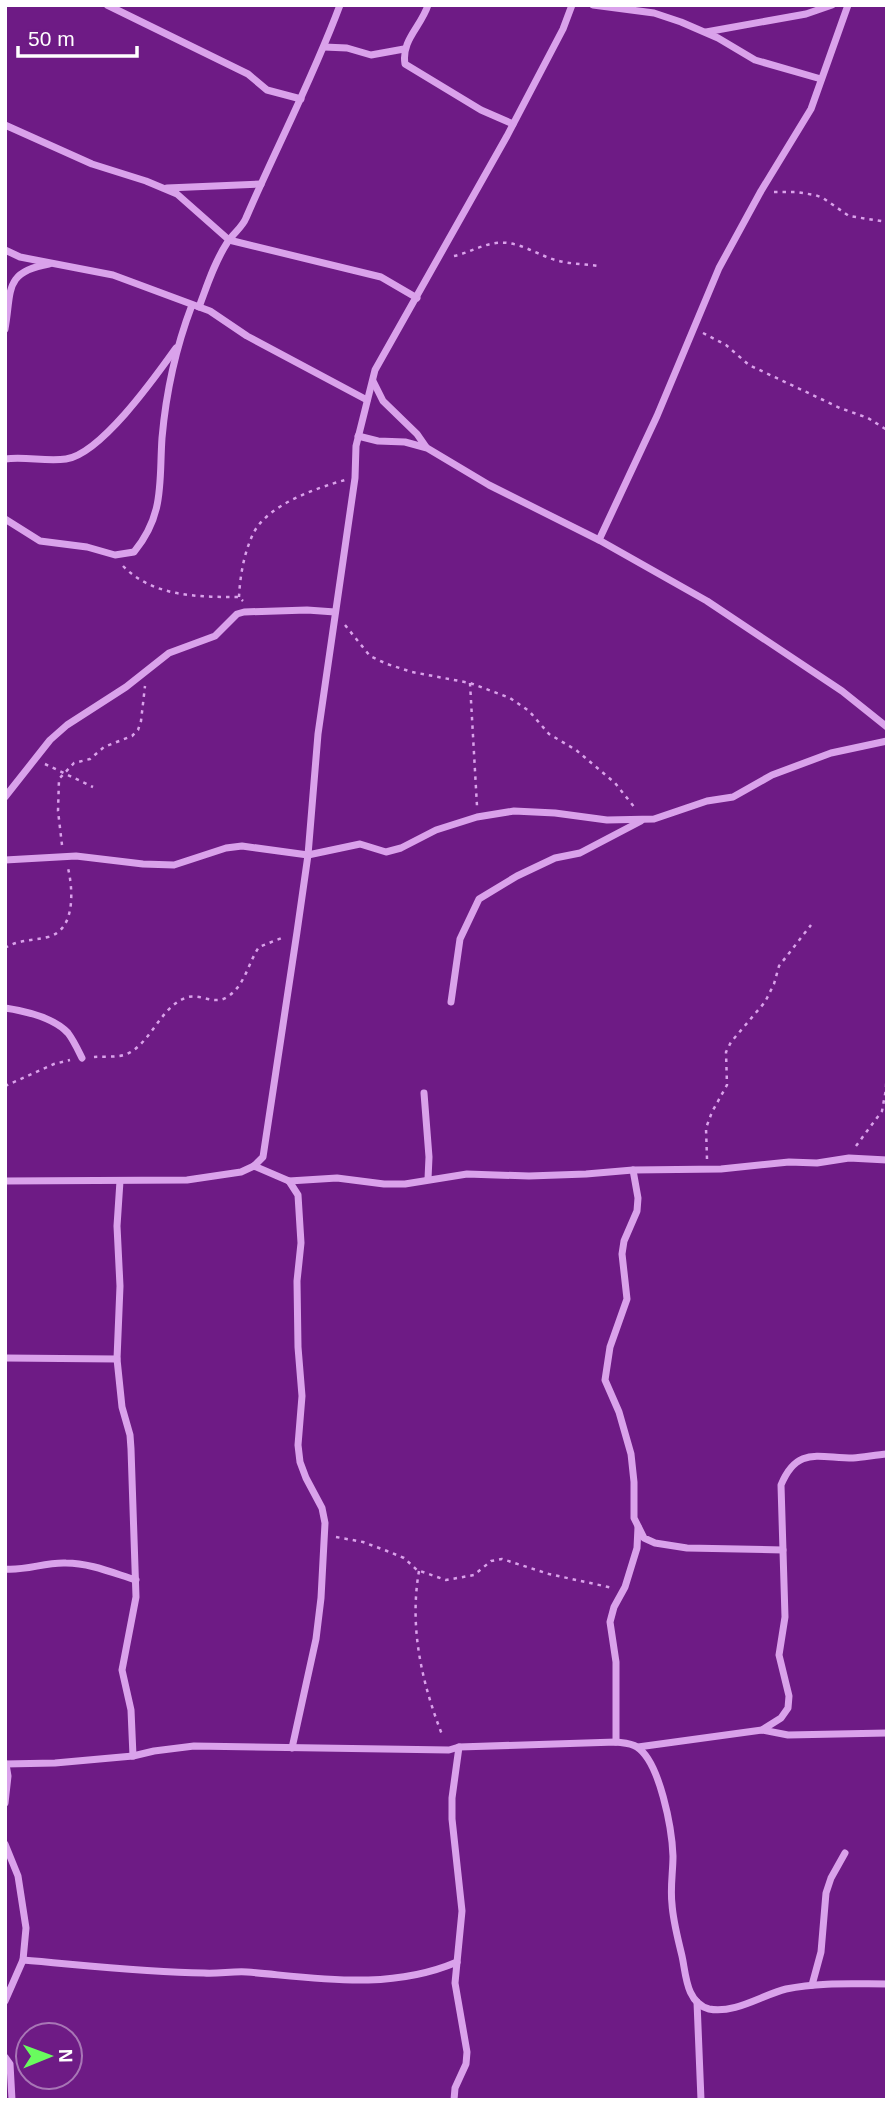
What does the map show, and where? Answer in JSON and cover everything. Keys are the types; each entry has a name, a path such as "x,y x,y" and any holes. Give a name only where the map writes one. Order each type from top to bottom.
{"street":[{"path":"107,5 248,74 267,90 301,99"},
{"path":"5,459 65,460 86,450 111,428 148,387 178,345 217,260 229,240 240,229 301,99 340,5"},
{"path":"428,5 425,16 404,49 407,66 481,110 513,124"},
{"path":"5,1181 120,1181 220,1177 254,1166 263,1157 308,855 318,734 355,478 358,436 372,380 375,369 564,29 572,5"},
{"path":"593,5 654,13 705,32 755,60 821,79"},
{"path":"705,32 806,14 832,5"},
{"path":"599,540 657,416 719,268 761,191 811,109 848,5"},
{"path":"324,47 347,48 371,55 404,49"},
{"path":"5,125 92,164 177,194 229,240 381,277 416,298"},
{"path":"163,188 261,184"},
{"path":"5,250 20,257 113,275 210,311 280,355 367,400"},
{"path":"5,329 8,303 16,277 24,270 56,262"},
{"path":"5,519 40,541 87,547 114,555 134,552 147,534 161,493 162,438 178,345"},
{"path":"372,380 383,401 417,434 426,448"},
{"path":"358,436 378,441 405,442 426,448 489,485 599,540 707,601 842,691 887,727"},
{"path":"5,797 50,740 67,724 147,672 169,653 215,636 237,614 254,611 334,612"},
{"path":"451,1003 460,939 479,899 517,876 555,858 580,853 644,820 707,801 733,797 772,775 831,753 887,741"},
{"path":"5,860 65,856 174,865 226,848 242,846 308,855 360,844 386,852 401,848 436,830 477,817 514,811 607,820 644,820"},
{"path":"5,1008 58,1025 70,1035 82,1058"},
{"path":"424,1093 428,1180"},
{"path":"254,1166 289,1181 337,1178 405,1184 467,1174 529,1176 707,1169 789,1162 817,1163 849,1158 887,1160"},
{"path":"633,1170 638,1198 637,1211 624,1241 622,1254 627,1299 610,1346 605,1380 619,1412 631,1454 634,1518 644,1538 655,1543 687,1548 783,1550"},
{"path":"120,1181 117,1226 120,1286 117,1359 122,1408 130,1435 136,1580 136,1597 122,1671 131,1710 133,1756"},
{"path":"289,1181 298,1195 301,1242 297,1281 302,1396 298,1445 306,1478 322,1508 325,1532 316,1639 292,1748"},
{"path":"5,1358 117,1359"},
{"path":"762,1730 781,1718 788,1708 789,1696 779,1655 785,1617 781,1485 788,1467 798,1461 826,1455 852,1458 887,1454"},
{"path":"616,1742 616,1662 610,1622 637,1548 638,1527"},
{"path":"5,1569 20,1570 64,1563 84,1564 136,1580"},
{"path":"5,1803 8,1776 6,1764 133,1756 194,1746 449,1750 459,1747 616,1742 638,1747 762,1730 788,1735 887,1733"},
{"path":"454,2100 455,2088 466,2064 467,2052 455,1983 461,1901 452,1809 459,1747"},
{"path":"638,1747 649,1761 665,1808 673,1854 671,1902 684,1963 684,1978 697,2002 701,2100"},
{"path":"5,1844 18,1876 26,1928 23,1960 5,2001"},
{"path":"812,1985 821,1952 826,1893 845,1853"},
{"path":"23,1960 370,1981 433,1972 457,1962"},
{"path":"697,2002 709,2009 730,2008 768,1995 812,1985 887,1984"},
{"path":"5,2057 10,2064 12,2100"}],"path":[{"path":"761,191 815,195 849,216 887,222"},
{"path":"437,260 495,243 506,243 526,247 561,262 574,261 598,266"},
{"path":"694,328 726,345 749,365 840,408 868,418 887,430"},
{"path":"239,597 240,576 246,555 254,532 262,523 289,501 331,484 355,478"},
{"path":"114,555 124,569 145,583 193,596 239,597 254,611"},
{"path":"334,612 369,656 412,673 470,683 510,698 529,711 550,734 576,750 615,783 644,820"},
{"path":"5,948 18,941 51,936 64,925 72,901 59,828 59,779 74,764 90,759 104,747 132,736 138,730 147,672"},
{"path":"470,683 477,817"},
{"path":"32,765 47,764 93,787"},
{"path":"707,1169 706,1128 727,1085 726,1052 731,1042 765,1002 783,958 811,925"},
{"path":"5,1086 54,1064 126,1054 183,998 196,996 219,1000 228,997 248,971 259,947 297,932"},
{"path":"849,1158 881,1111 886,1089 887,1046"},
{"path":"325,1532 343,1540 363,1542 387,1551 404,1558 419,1571 446,1580 458,1580 474,1575 491,1561 502,1559 549,1574 623,1590"},
{"path":"419,1571 415,1609 420,1664 449,1750"}]}
